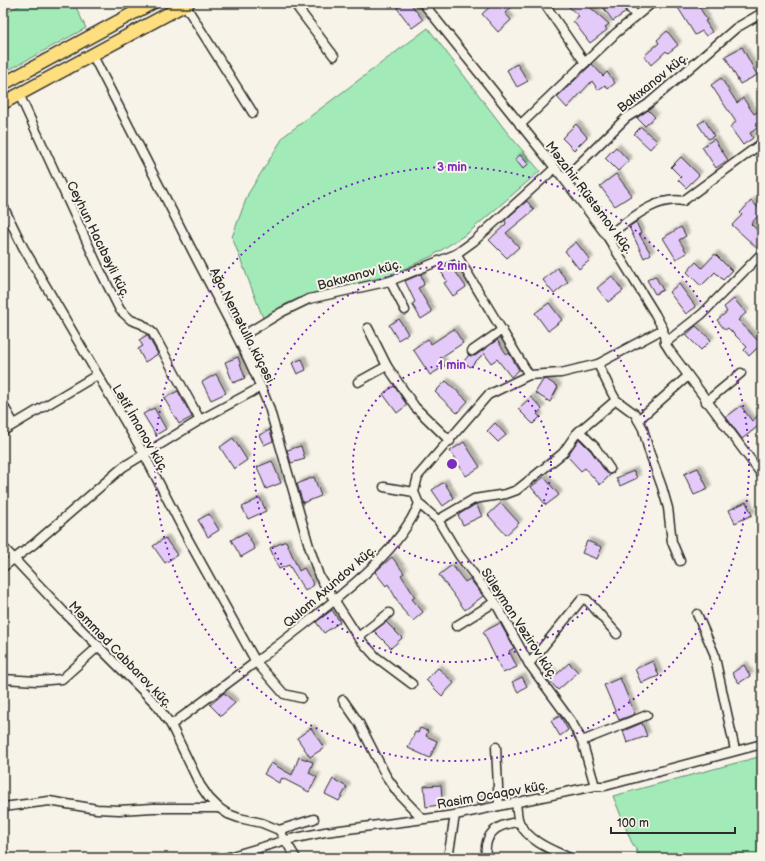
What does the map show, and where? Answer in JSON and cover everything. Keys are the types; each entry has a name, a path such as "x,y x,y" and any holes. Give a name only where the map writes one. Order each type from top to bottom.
{"highway":[{"path":"3,84 152,3"},
{"path":"3,103 186,4"},
{"path":"97,33 105,48"}],"street":[{"path":"294,3 334,56"},
{"name":"Məzahir Rüstəmov küç.","path":"422,3 564,179 607,236 663,329 665,343 706,402 762,475"},
{"path":"544,3 585,63"},
{"path":"626,3 636,16"},
{"path":"520,125 585,63 652,3"},
{"path":"186,4 253,113"},
{"name":"Bakıxanov küç.","path":"564,179 626,118 648,104 736,28 762,13"},
{"name":"Ağa Nemətulla küçəsi","path":"92,54 193,253 239,338 261,387 282,447 315,565 334,600 358,637 376,657 412,684"},
{"name":"Ceyhun Hacıbəyli küç.","path":"19,94 98,266 120,310 131,320 142,324 153,333 200,420"},
{"path":"607,236 651,206 672,199 683,201 762,143"},
{"name":"Bakıxanov küç.","path":"239,338 282,312 309,299 390,281 456,254 474,241 555,168"},
{"name":"Lətif İmanov küç.","path":"3,206 23,247 144,454 189,541 256,662 284,694 301,698"},
{"path":"665,343 702,314 762,253"},
{"path":"456,254 529,375"},
{"path":"390,281 405,310"},
{"path":"368,328 387,366 415,407 450,441"},
{"path":"419,504 414,492 418,476 432,458 450,441 488,394 529,375 561,373 598,364 663,329"},
{"path":"472,351 502,330"},
{"path":"598,364 616,400 635,414 638,420 662,487 668,508 672,542 680,561"},
{"path":"358,382 387,366"},
{"path":"706,402 741,373"},
{"path":"3,432 14,424 98,375"},
{"path":"638,420 688,376"},
{"path":"3,567 34,544 124,467 200,420 261,387"},
{"path":"438,520 474,499 506,494 517,490 563,452 579,431 616,400"},
{"path":"3,405 14,424"},
{"path":"579,431 595,447 610,469"},
{"path":"384,487 414,492"},
{"name":"Qulam Axundov küç.","path":"171,725 256,662 334,600 383,555 415,514 419,504"},
{"name":"Süleyman Vəzirov küç.","path":"419,504 438,520 459,555 495,602 529,664 571,721 582,741 595,786"},
{"name":"Məmməd Cabbarov küç.","path":"3,547 156,704 171,725 200,786 219,808 239,818 262,823 279,830"},
{"path":"529,664 582,599 587,600 617,634"},
{"path":"456,626 495,602"},
{"path":"358,637 389,613"},
{"path":"697,614 714,653 735,750"},
{"path":"3,679 37,681 62,679 99,646"},
{"path":"342,700 359,722 386,776 398,793 422,818"},
{"path":"582,741 647,715"},
{"name":"Rasim Ocaqov küç.","path":"225,858 286,840 325,832 422,818 455,815 595,786 605,786 762,744"},
{"path":"496,747 499,806"},
{"path":"3,807 49,801 98,809 118,810 153,808 219,808"},
{"path":"516,803 519,822 534,839 546,847 570,858"},
{"path":"448,858 455,815"},
{"path":"296,858 279,830 314,819"},
{"path":"486,858 488,838 495,829 504,823 519,822"}],"green space":[{"path":"24,3 74,3 86,28 3,73 3,14"},
{"path":"428,28 506,131 540,171 468,233 432,256 378,281 325,290 286,304 263,318 232,237 248,194 284,136"},
{"path":"762,756 762,858 641,858 631,841 613,796"}],"building":[{"path":"404,3 410,3 423,20 412,28 397,8"},
{"path":"494,3 516,3 505,13 511,20 498,32 482,14"},
{"path":"572,3 585,3 609,24 605,27 607,30 590,43 573,21 579,16 569,7"},
{"path":"600,3 621,3 626,12 613,21"},
{"path":"682,3 697,3 712,32 706,36 702,31 695,35 677,6"},
{"path":"667,31 678,45 668,53 666,51 651,65 644,56 659,43 657,40"},
{"path":"742,47 757,75 740,84 725,56"},
{"path":"517,64 528,81 517,87 507,70"},
{"path":"592,64 603,76 607,72 615,83 608,89 605,85 598,90 592,81 567,108 557,97"},
{"path":"721,78 737,103 743,98 754,114 762,109 762,125 750,133 753,138 743,145 730,127 736,122 711,85"},
{"path":"648,110 655,117 645,126 637,118"},
{"path":"705,120 714,136 708,139 698,124"},
{"path":"576,124 587,137 574,150 562,138"},
{"path":"641,127 657,141 650,149 634,134"},
{"path":"714,139 728,160 716,168 702,147"},
{"path":"616,147 629,161 618,171 605,158"},
{"path":"520,155 528,164 523,169 515,159"},
{"path":"681,157 699,175 686,188 678,180 681,177 671,167"},
{"path":"616,174 632,195 615,206 600,186"},
{"path":"527,201 534,210 506,233 519,247 507,258 489,240 506,224 505,220"},
{"path":"751,201 762,211 751,224 762,235 762,248 758,249 732,225 742,215 740,213"},
{"path":"636,222 641,233 639,234 651,254 644,258 629,227"},
{"path":"681,227 686,236 679,240 687,253 676,259 663,238"},
{"path":"576,242 590,260 579,269 565,251"},
{"path":"715,254 732,271 723,280 715,272 701,286 687,272 696,262 702,268"},
{"path":"454,261 459,269 455,271 466,287 453,296 444,283 447,281 438,267"},
{"path":"557,268 568,282 554,294 543,280"},
{"path":"421,274 424,285 418,288 432,312 421,319 412,304 415,302 405,281"},
{"path":"612,276 623,291 608,302 597,288"},
{"path":"655,276 663,290 655,294 647,280"},
{"path":"679,284 696,307 686,314 669,292"},
{"path":"734,299 746,313 738,320 761,344 749,356 744,350 747,347 728,328 725,330 717,320 727,312 724,307"},
{"path":"549,303 562,320 548,331 535,313"},
{"path":"399,319 408,334 398,340 389,325"},
{"path":"696,326 711,340 701,350 686,335"},
{"path":"454,329 463,343 440,358 445,366 430,375 413,349 428,339 431,344"},
{"path":"147,335 158,354 145,362 138,349 143,346 139,340"},
{"path":"497,340 507,355 509,353 519,370 511,377 497,359 491,363 484,353 470,367 464,361 469,355 475,356"},
{"path":"238,357 245,378 233,383 225,362"},
{"path":"302,359 306,370 297,374 292,363"},
{"path":"216,374 226,393 211,400 202,382"},
{"path":"546,379 558,387 550,402 535,393 543,380"},
{"path":"446,381 468,401 457,413 435,392"},
{"path":"394,386 407,405 397,413 383,394"},
{"path":"178,391 192,417 179,424 164,398"},
{"path":"531,397 542,409 537,414 540,417 533,424 518,409"},
{"path":"741,406 752,421 759,415 762,419 762,423 742,439 726,417"},
{"path":"154,408 166,429 156,435 143,414"},
{"path":"495,423 506,435 498,442 487,431"},
{"path":"270,430 273,441 264,445 259,435"},
{"path":"233,438 247,460 234,469 220,447"},
{"path":"579,439 591,451 606,472 611,474 600,485 585,468 581,471 567,456"},
{"path":"464,442 480,467 466,476 450,451"},
{"path":"301,446 305,459 291,463 287,450"},
{"path":"272,461 281,483 266,489 257,467"},
{"path":"698,468 708,489 694,495 684,474"},
{"path":"634,471 637,478 620,486 616,478"},
{"path":"314,477 321,496 303,503 297,484"},
{"path":"544,477 559,495 546,505 531,487"},
{"path":"444,482 454,498 443,506 432,490"},
{"path":"260,498 266,511 248,519 242,507"},
{"path":"746,502 752,515 735,523 729,510"},
{"path":"501,503 519,523 506,535 488,515"},
{"path":"476,504 482,516 463,525 458,515"},
{"path":"209,514 219,530 208,537 198,520"},
{"path":"246,532 255,549 241,557 231,540"},
{"path":"165,538 177,555 165,563 153,546"},
{"path":"286,541 299,571 304,568 314,585 305,591 289,565 279,569 270,548"},
{"path":"587,541 602,547 597,559 582,553"},
{"path":"392,557 404,573 401,575 415,597 412,599 423,612 413,621 402,609 388,584 386,586 375,572"},
{"path":"452,565 465,582 470,579 483,596 465,610 439,575"},
{"path":"332,610 340,622 324,633 316,622"},
{"path":"386,622 402,638 391,648 374,631"},
{"path":"500,623 514,648 509,651 517,667 503,673 483,632"},
{"path":"653,661 659,676 641,683 635,669"},
{"path":"569,663 578,672 558,690 543,674 549,669 555,676"},
{"path":"744,665 750,676 739,683 732,673"},
{"path":"438,668 454,683 442,696 426,680"},
{"path":"522,677 527,686 518,692 512,682"},
{"path":"620,678 635,714 619,720 604,685"},
{"path":"224,693 235,703 221,716 210,705"},
{"path":"560,716 568,730 560,736 551,721"},
{"path":"642,723 647,736 627,743 623,731"},
{"path":"311,728 324,748 310,757 297,738"},
{"path":"420,728 428,731 426,736 437,741 430,758 408,748 415,732 418,733"},
{"path":"299,757 313,762 309,773 317,777 309,792 282,778 279,783 264,774 271,763 292,775"},
{"path":"333,779 347,787 339,801 325,794"},
{"path":"441,785 442,799 439,799 439,805 426,807 424,786"},
{"path":"489,794 491,800 478,804 476,798"}]}
